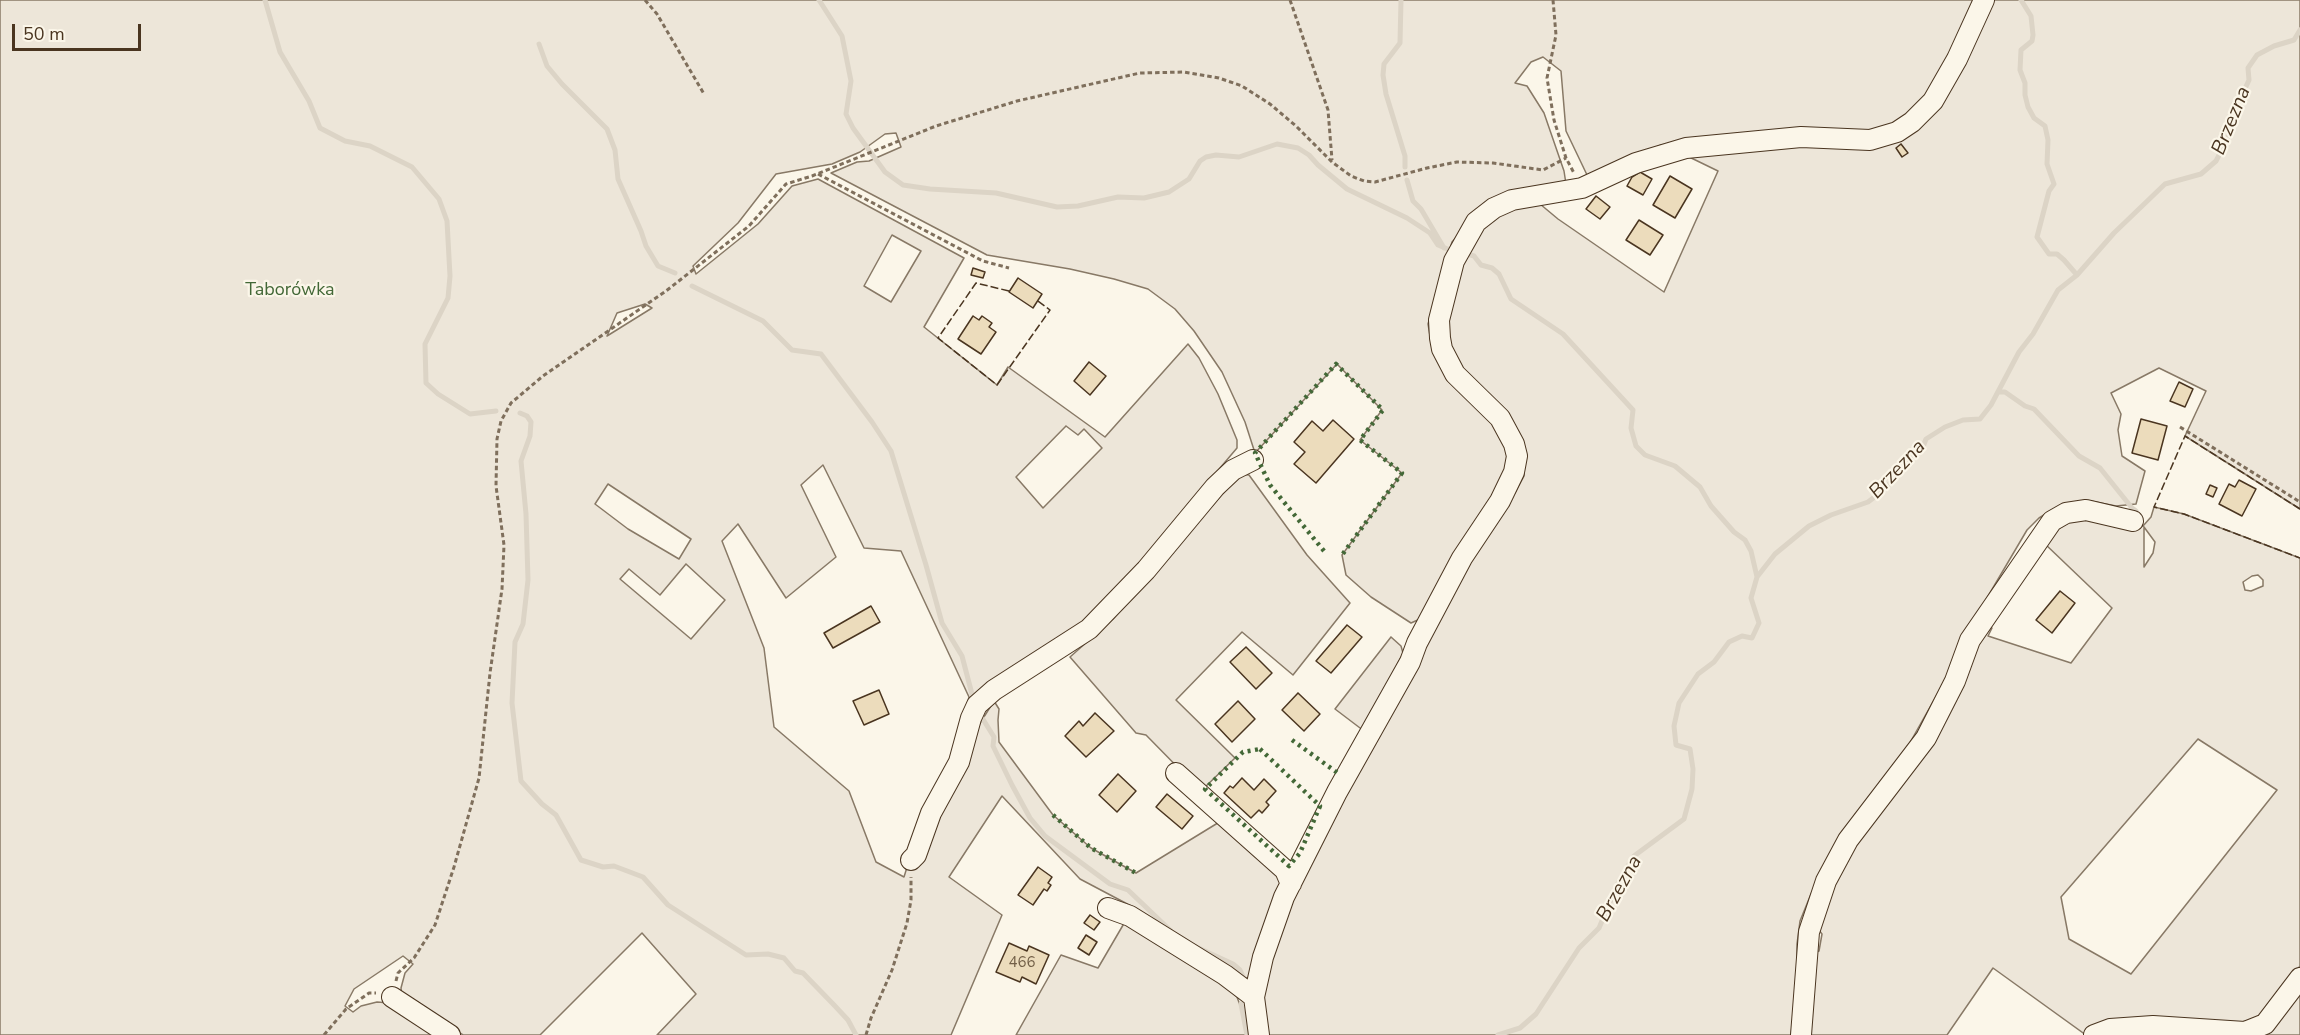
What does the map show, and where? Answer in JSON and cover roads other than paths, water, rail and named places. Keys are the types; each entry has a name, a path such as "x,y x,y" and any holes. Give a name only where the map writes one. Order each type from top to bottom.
{"street":[{"path":"1259,1035 1254,997 1263,957 1291,884 1337,792 1410,662 1462,558 1500,501 1514,472 1517,456 1514,444 1500,418 1455,374 1442,349 1439,320 1454,261 1476,222 1494,208 1512,200 1582,188 1636,163 1686,148 1801,137 1870,140 1897,132 1912,122 1933,100 1957,59 1984,0"},
{"path":"911,860 916,855 931,813 959,762 971,718 977,705 994,690 1089,629 1146,570 1215,488 1233,470 1253,460"},
{"path":"1801,1035 1809,932 1826,881 1848,840 1926,738 1954,681 1970,640 2052,521 2066,513 2086,510 2133,521"},
{"path":"1176,773 1285,870 1291,884"},
{"path":"1108,908 1130,916 1181,950 1225,975 1254,997"},
{"path":"2094,1035 2110,1029 2152,1026 2246,1032 2265,1024 2300,978"},
{"path":"392,997 450,1035"}],"waterway":[{"path":"265,0 280,52 309,101 320,128 345,141 370,146 412,167 439,199 447,221 450,276 448,298 425,344 426,383 438,394 470,414 496,411"},
{"path":"819,0 842,36 851,81 846,114 853,128 885,172 903,185 996,193 1057,207 1078,206 1118,197 1144,198 1169,192 1189,179 1200,161 1206,157 1216,155 1239,157 1277,144 1298,148 1347,189 1407,218 1430,233 1438,245 1450,250"},
{"path":"1401,0 1400,43 1384,64 1383,75 1386,94 1405,156 1405,167"},
{"path":"2021,0 2031,16 2033,35 2032,41 2021,50 2020,70 2025,83 2028,107 2034,118 2045,126 2048,140 2047,164 2054,184 2049,191 2037,237 2049,254 2057,254 2077,275"},
{"name":"Brzezna","path":"1498,1035 1520,1028 1536,1014 1579,948 1599,928 1619,881 1634,856 1684,819 1692,789 1693,769 1690,749 1676,745 1674,726 1679,703 1698,674 1714,662 1729,642 1742,636 1752,638 1759,623 1751,598 1757,577 1775,554 1809,526 1831,515 1868,502 1885,489 1912,456 1921,452 1926,439 1945,427 1963,420 1980,419 1991,405 2019,352 2033,334 2058,290 2077,275 2114,233 2165,184 2201,174 2216,161 2232,130 2234,103 2244,91 2249,80 2248,68 2257,55 2274,46 2294,40 2300,30"},
{"path":"539,44 547,66 607,129 615,150 618,179 646,246 658,266 675,273"},
{"path":"1407,180 1413,201 1421,209 1444,248"},
{"path":"1467,254 1474,256 1481,265 1492,268 1499,274 1511,299 1563,334 1633,410 1631,428 1636,446 1645,455 1675,466 1700,487 1711,506 1734,532 1745,540 1751,551 1757,577"},
{"path":"692,286 763,321 792,350 821,354 872,422 891,451 942,623 962,656 973,698"},
{"path":"2000,392 2005,392 2025,406 2034,409 2079,456 2100,468 2136,511"},
{"path":"520,413 527,416 531,422 530,436 521,461 526,514 528,580 523,624 515,642 512,703 521,781 542,804 556,815 581,860 603,867 614,866 643,877 668,905 746,955 768,954 784,958 795,971 803,973 835,1006 848,1020 856,1035"},
{"path":"981,716 994,737 993,746 1012,785 1030,818 1045,836 1110,884 1128,890 1171,931"},
{"path":"1194,946 1233,964 1240,970 1245,981"},
{"path":"1241,1004 1247,1035"}],"park label":[{"name":"Taborówka","path":"290,291"}]}
